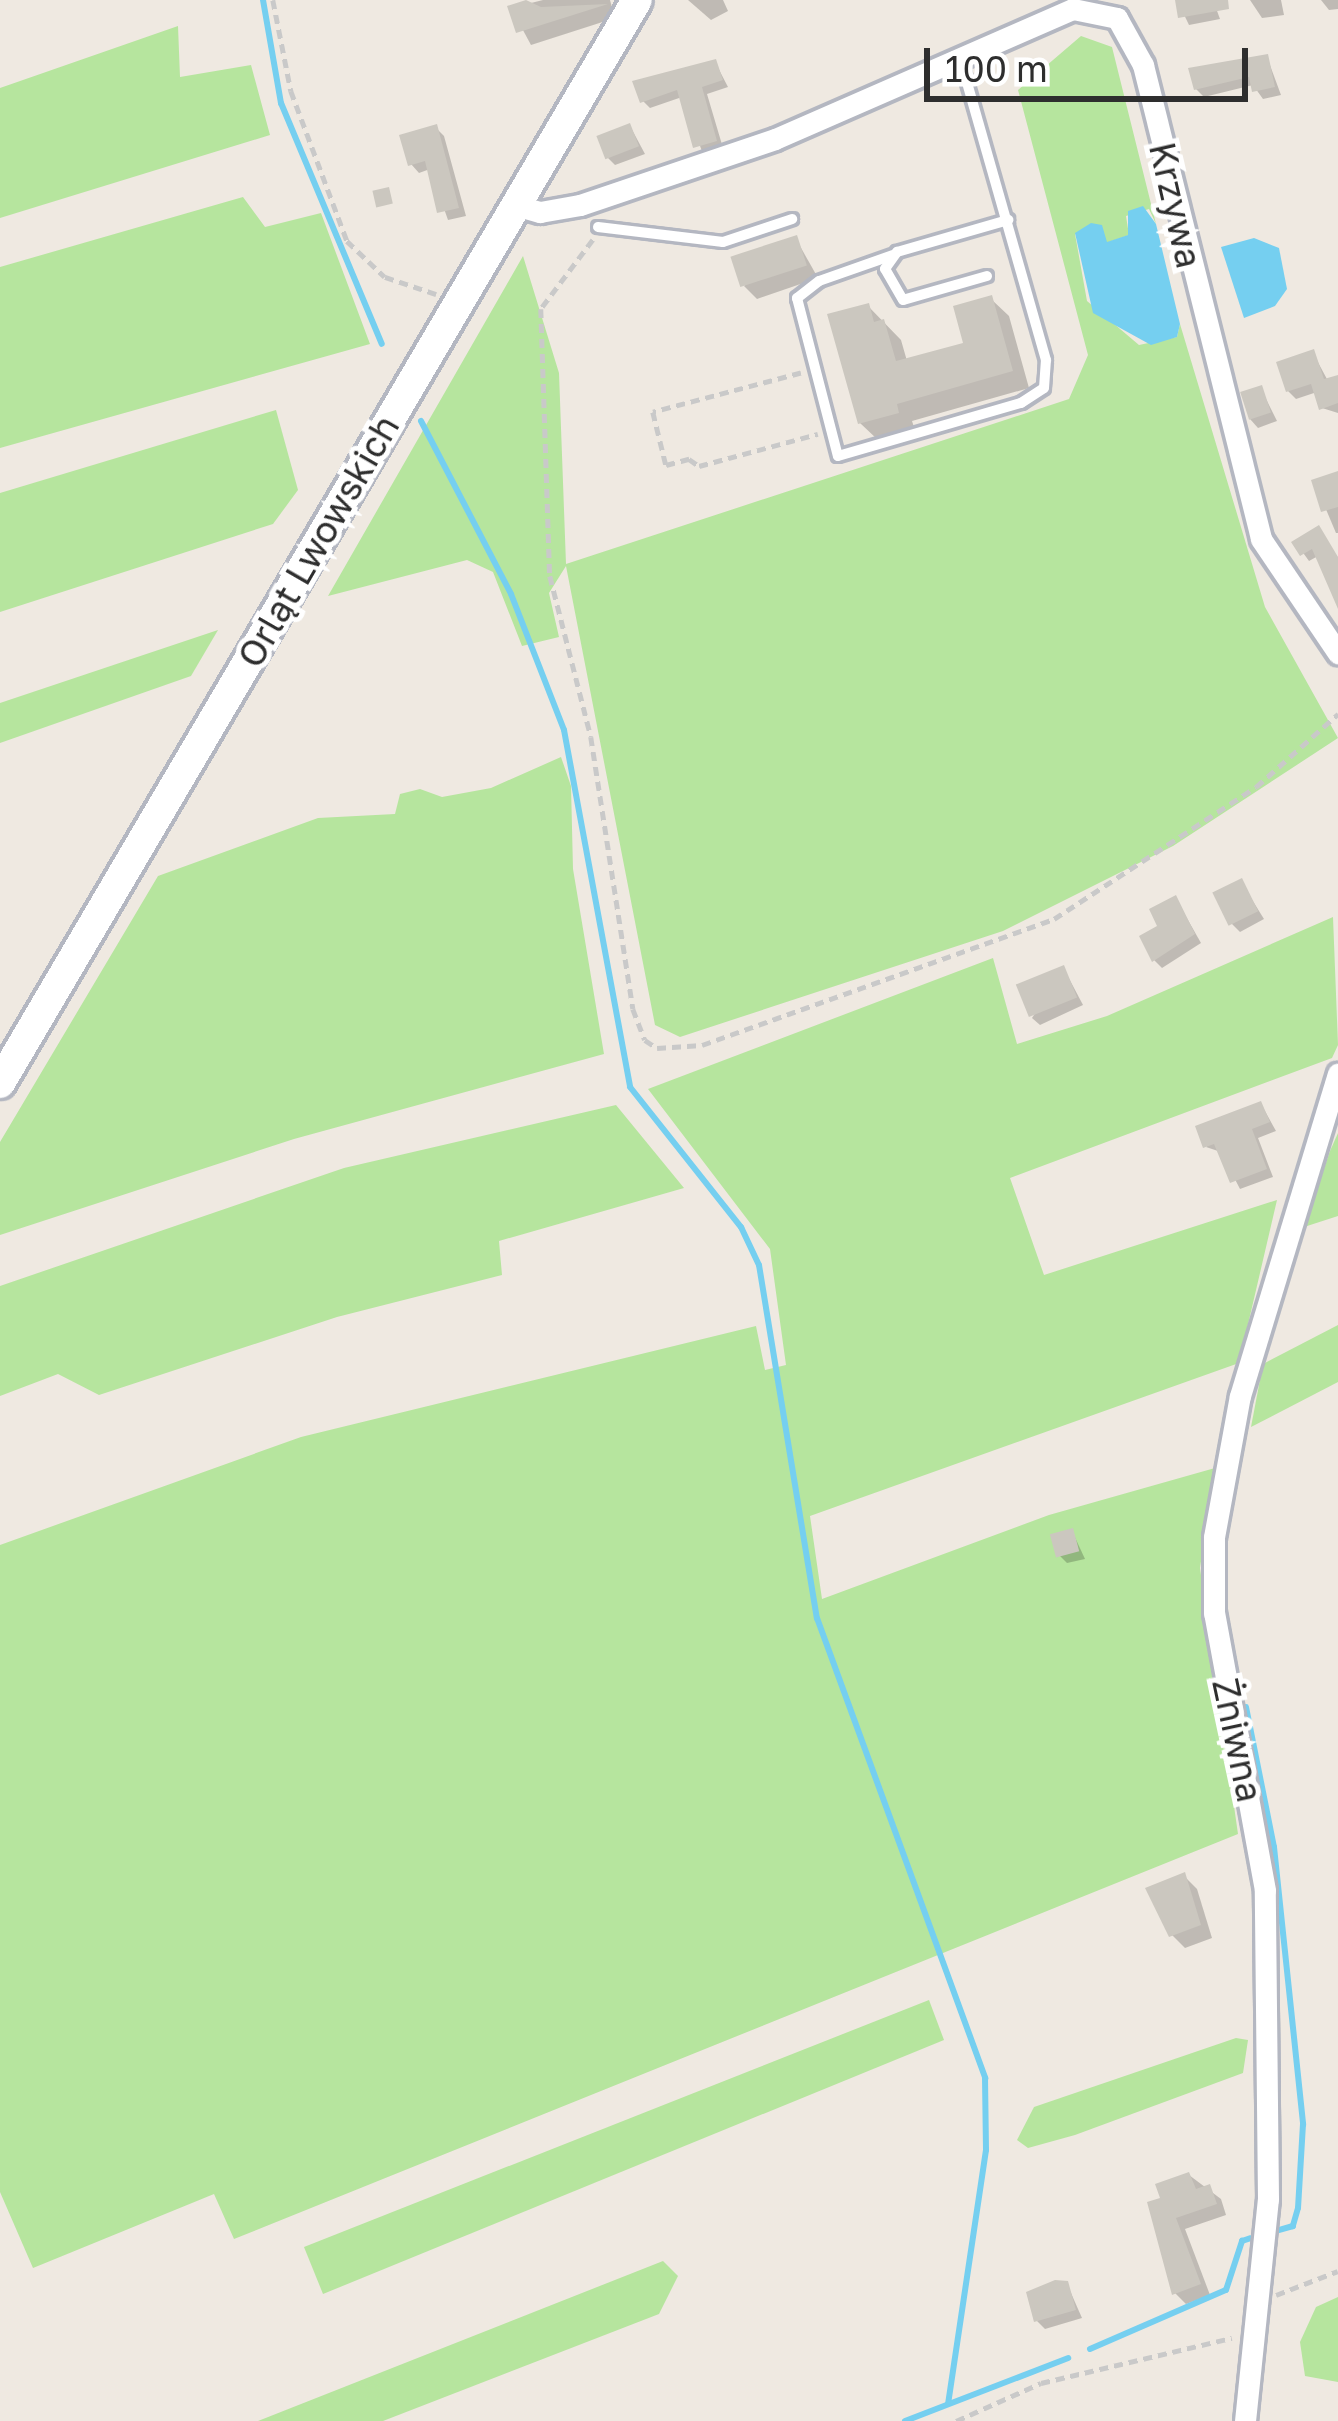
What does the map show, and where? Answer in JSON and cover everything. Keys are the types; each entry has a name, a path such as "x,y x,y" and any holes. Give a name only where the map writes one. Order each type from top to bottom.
{"street":[{"name":"Orląt Lwowskich","path":"0,1083 637,0"},
{"name":"Krzywa","path":"515,205 540,212 580,205 775,139 1073,9 1100,9 1133,38 1261,539 1338,653"},
{"name":"Żniwna","path":"1245,2421 1259,2302 1270,2077 1265,1890 1214,1613 1214,1537 1240,1396 1338,1074"}],"lane":[{"path":"960,58 1008,220 1046,360 1044,388 1021,403 838,456 797,298 819,281 1008,220"},
{"path":"598,227 723,242 792,219"},
{"path":"893,256 887,283 902,300 987,276"}],"path":[{"path":"273,0 291,91 347,241 386,277 457,304"},
{"path":"598,227 541,309 550,576 591,737 634,1009 645,1040 657,1048 702,1046 1054,919 1237,800 1338,714"},
{"path":"812,370 652,412 666,465 689,459 699,466 831,431"},
{"path":"1259,2302 1338,2271"},
{"path":"956,2421 1041,2383 1255,2331"}],"green space":[{"path":"178,26 180,77 251,65 270,135 0,218 0,88"},
{"path":"1081,36 1112,47 1156,224 1149,209 1126,216 1129,235 1106,243 1075,234 1087,301 1139,345 1177,337 1180,324 1265,607 1338,738 1173,846 1003,931 680,1037 655,1025 566,566 549,593 559,637 522,646 493,572 467,560 328,596 523,256 559,373 566,564 1069,399 1088,355 1018,90"},
{"path":"243,197 265,227 321,213 370,344 0,448 0,267"},
{"path":"276,410 298,490 273,524 0,612 0,493"},
{"path":"218,630 191,676 0,743 0,703"},
{"path":"561,757 571,786 573,869 604,1054 294,1139 0,1235 0,1142 158,876 318,818 395,814 400,794 420,789 442,797 491,788"},
{"path":"1333,917 1338,1045 1332,1058 1010,1178 1044,1275 1277,1200 1239,1363 810,1516 822,1599 1049,1515 1215,1468 1200,1568 1238,1834 234,2239 214,2194 33,2268 0,2192 0,1545 301,1437 756,1326 765,1370 786,1365 770,1249 648,1089 993,958 1017,1044 1107,1016"},
{"path":"616,1105 684,1188 499,1241 502,1275 337,1317 99,1395 58,1374 0,1396 0,1286 344,1168"},
{"path":"1338,1133 1338,1216 1304,1227 1330,1151"},
{"path":"1338,1325 1338,1382 1251,1427 1263,1364"},
{"path":"929,2000 944,2040 323,2294 304,2247"},
{"path":"1236,2038 1248,2040 1243,2073 1075,2135 1028,2148 1017,2140 1034,2107"},
{"path":"663,2261 678,2276 659,2314 383,2421 258,2421"},
{"path":"1338,2297 1338,2382 1305,2376 1300,2342 1316,2307"}],"water":[{"path":"1143,206 1156,224 1180,324 1177,337 1151,345 1093,313 1075,233 1091,223 1102,225 1107,242 1128,235 1128,211"},
{"path":"1254,238 1279,248 1287,289 1275,306 1244,318 1221,247"}],"building":[{"path":"526,0 541,7 608,4 516,33 507,6"},
{"path":"1175,0 1228,0 1229,9 1178,18"},
{"path":"1268,54 1275,87 1252,92 1249,77 1194,90 1188,68"},
{"path":"716,59 723,80 702,87 717,141 693,148 677,90 640,103 632,81"},
{"path":"630,123 639,146 605,159 596,136"},
{"path":"437,124 459,208 437,213 425,161 408,166 399,135"},
{"path":"389,187 393,204 376,207 372,191"},
{"path":"797,235 807,265 740,287 730,257"},
{"path":"992,295 1013,371 897,404 899,413 858,424 827,314 869,303 874,322 884,319 896,361 963,343 953,306"},
{"path":"1314,349 1324,379 1338,375 1338,403 1319,410 1311,384 1286,392 1276,362"},
{"path":"1262,385 1271,413 1249,420 1240,392"},
{"path":"1338,471 1338,507 1321,512 1311,480"},
{"path":"1319,525 1338,557 1338,609 1312,549 1300,556 1291,542"},
{"path":"1242,878 1258,911 1229,926 1212,892"},
{"path":"1176,895 1195,934 1152,962 1139,936 1157,926 1149,909"},
{"path":"1064,965 1077,997 1029,1017 1016,984"},
{"path":"1261,1101 1270,1122 1252,1129 1267,1169 1230,1183 1214,1144 1203,1148 1195,1126"},
{"path":"1073,1528 1079,1551 1056,1557 1050,1534"},
{"path":"1185,1872 1201,1925 1169,1937 1145,1888"},
{"path":"1189,2172 1196,2189 1210,2184 1217,2204 1176,2218 1201,2284 1172,2295 1147,2202 1160,2198 1155,2184"},
{"path":"1055,2280 1068,2281 1076,2310 1034,2322 1026,2292"}],"waterway":[{"path":"263,0 281,103 382,344"},
{"path":"421,421 511,594 564,730 630,1087 741,1227 759,1265 817,1618 985,2078 986,2150 948,2403"},
{"path":"1246,1707 1274,1847 1303,2124 1298,2208 1293,2226 1279,2230"},
{"path":"1090,2349 1226,2290 1242,2241 1251,2238"},
{"path":"905,2421 1068,2358"}]}
